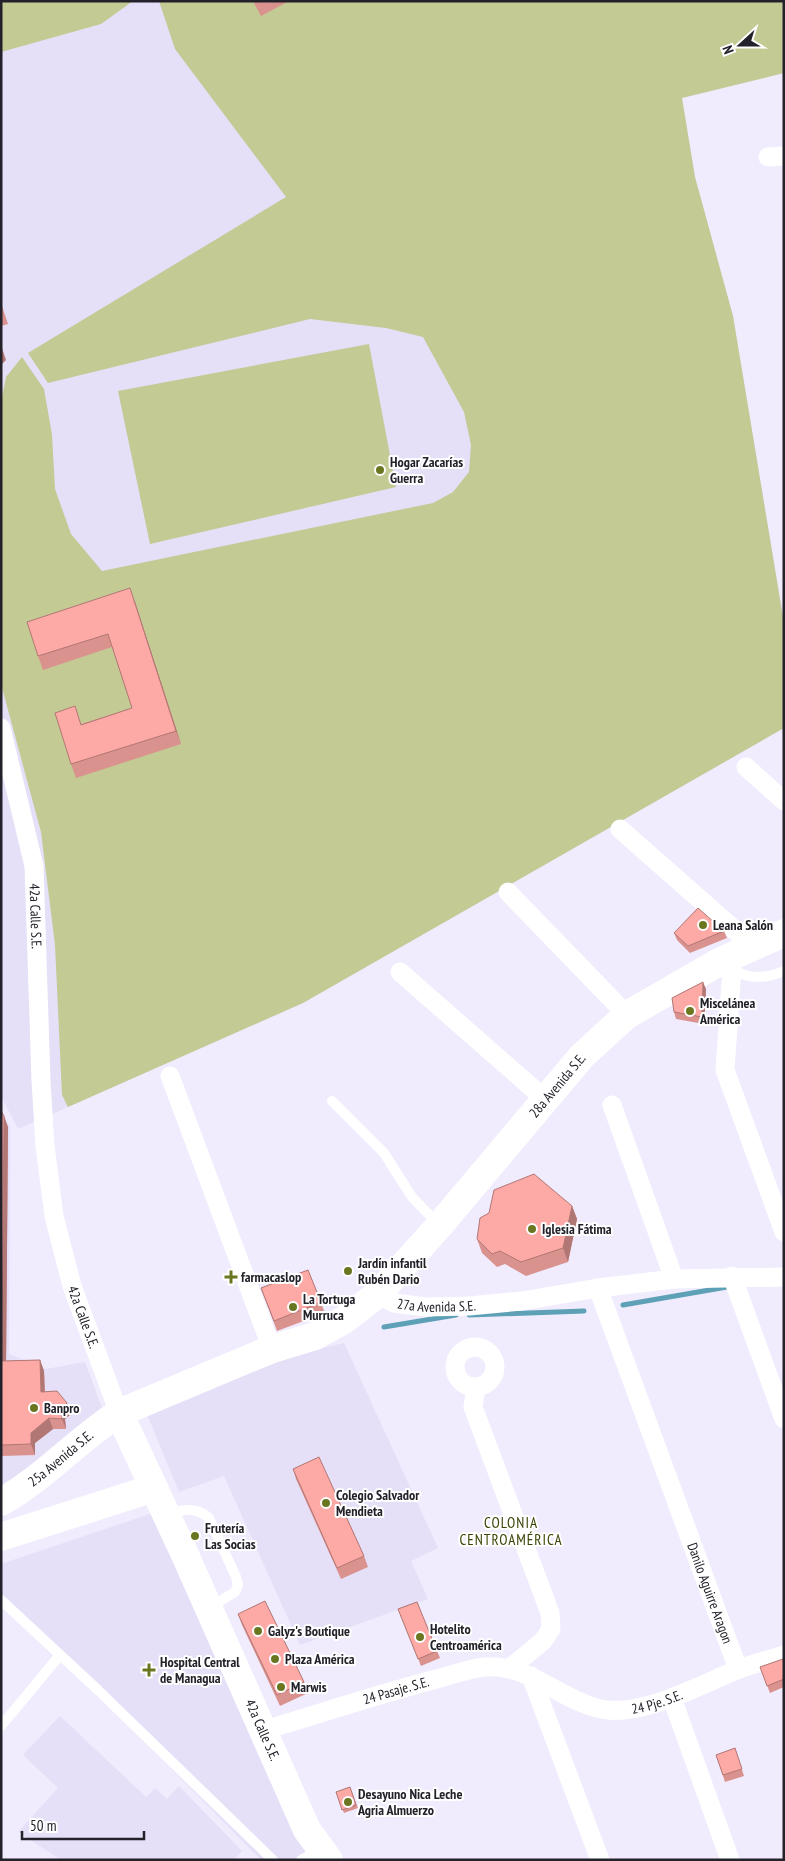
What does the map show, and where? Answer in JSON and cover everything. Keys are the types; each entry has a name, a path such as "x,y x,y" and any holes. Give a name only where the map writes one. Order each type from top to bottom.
{"street":[{"name":"42a Calle S.E.","path":"1,728 34,866 45,1146 54,1216 72,1286 119,1413 166,1514 317,1856"},
{"path":"746,766 784,802"},
{"path":"620,829 754,947"},
{"path":"508,892 627,1014"},
{"name":"28a Avenida S.E.","path":"378,1294 439,1226 582,1056 627,1014 784,933"},
{"path":"727,964 725,1070 784,1232"},
{"path":"400,972 546,1100"},
{"path":"170,1076 272,1348"},
{"path":"612,1105 674,1279"},
{"name":"27a Avenida S.E.","path":"119,1413 272,1348 315,1336 344,1320 378,1294 394,1302 426,1307 522,1301 598,1288 674,1279 784,1277"},
{"path":"733,1278 784,1419"},
{"name":"Danilo Aguirre Aragon","path":"598,1288 738,1670"},
{"path":"476,1388 473,1408 550,1613 551,1629 544,1641 509,1669"},
{"name":"25a Avenida S.E.","path":"1,1502 41,1476 98,1426 119,1413"},
{"path":"1,1537 154,1488"},
{"name":"24 Pje. S.E.","path":"531,1676 567,1696 598,1709 626,1710 672,1698 738,1670 784,1656"},
{"name":"24 Pasaje. S.E.","path":"262,1731 403,1688 484,1667 509,1669 531,1676"},
{"path":"531,1676 600,1860"},
{"path":"672,1698 730,1860"}],"lane":[{"path":"727,964 743,976 772,976 784,971"},
{"path":"332,1101 384,1153 412,1197 439,1226"},
{"path":"166,1514 191,1508 201,1511 209,1518 236,1577 238,1585 235,1592 208,1608"},
{"path":"1,1600 273,1860"},
{"path":"1,1726 60,1655"}],"shaded area":[{"name":"Hogar Zacarías Guerra","path":"1,1 784,1 784,73 682,98 695,177 733,316 784,623 784,728 303,1003 18,1129 1,1096"},
{"path":"1,1109 10,1127 9,1354 46,1369 85,1362 102,1408 1,1495"},
{"name":"Colegio Salvador Mendieta","path":"344,1343 438,1548 411,1561 428,1599 300,1645 224,1476 179,1492 146,1412 302,1353"},
{"name":"Hospital Central de Managua","path":"153,1513 317,1860 261,1860 1,1595 1,1564"},
{"path":"60,1716 146,1797 155,1788 167,1799 179,1786 242,1851 234,1860 61,1860 18,1832 58,1788 23,1755"}],"green space":[{"path":"1,1 133,1 101,24 1,52"},
{"name":"Hogar Zacarías Guerra","path":"159,1 784,1 784,73 682,98 695,177 733,316 784,623 784,728 303,1003 68,1107 62,1095 55,945 41,832 1,684 1,402 6,377 22,357 44,389 52,435 55,489 71,534 102,571 433,503 453,492 469,472 471,445 464,412 423,337 386,328 310,319 48,383 28,353 286,197 175,49"},
{"path":"369,344 396,487 150,544 118,391"}],"building":[{"path":"130,588 176,731 71,764 55,713 75,706 81,725 132,708 108,634 38,656 27,622"},
{"name":"Leana Salón","path":"698,908 724,931 688,946 674,933"},
{"name":"Miscelánea América","path":"703,982 702,1017 674,1012 672,998"},
{"name":"Banpro","path":"1,1111 4,1116 2,1361 40,1360 41,1392 57,1391 67,1403 61,1409 62,1419 49,1418 31,1433 31,1444 1,1445"},
{"name":"Iglesia Fátima","path":"534,1174 572,1206 563,1248 521,1262 500,1251 492,1254 477,1239 480,1218 489,1213 494,1190"},
{"path":"308,1270 321,1302 274,1321 261,1288"},
{"path":"319,1457 364,1556 337,1568 293,1469"},
{"name":"Plaza América","path":"265,1601 304,1682 277,1695 238,1614"},
{"name":"Hotelito Centroamérica","path":"417,1602 437,1651 418,1659 398,1609"},
{"path":"783,1659 784,1679 767,1686 760,1667"},
{"path":"735,1748 742,1769 723,1775 716,1755"},
{"name":"Desayuno Nica Leche Agria Almuerzo","path":"350,1787 356,1805 342,1810 336,1792"}],"waterway":[{"path":"623,1305 727,1287"},
{"path":"469,1315 584,1311"},
{"path":"384,1327 456,1315"}],"place":[{"name":"Hogar Zacarías Guerra","path":"380,470"},
{"name":"Leana Salón","path":"703,925"},
{"name":"Miscelánea América","path":"690,1011"},
{"name":"Iglesia Fátima","path":"532,1229"},
{"name":"Jardín infantil Rubén Dario","path":"348,1271"},
{"name":"farmacaslop","path":"231,1277"},
{"name":"La Tortuga Murruca","path":"293,1307"},
{"name":"Banpro","path":"34,1408"},
{"name":"Colegio Salvador Mendieta","path":"326,1503"},
{"name":"Frutería Las Socias","path":"195,1536"},
{"name":"Galyz's Boutique","path":"258,1631"},
{"name":"Hotelito Centroamérica","path":"420,1637"},
{"name":"Plaza América","path":"275,1659"},
{"name":"Hospital Central de Managua","path":"149,1670"},
{"name":"Marwis","path":"281,1687"},
{"name":"Desayuno Nica Leche Agria Almuerzo","path":"348,1802"}],"district":[{"name":"COLONIA CENTROAMÉRICA","path":"511,1532"}]}
